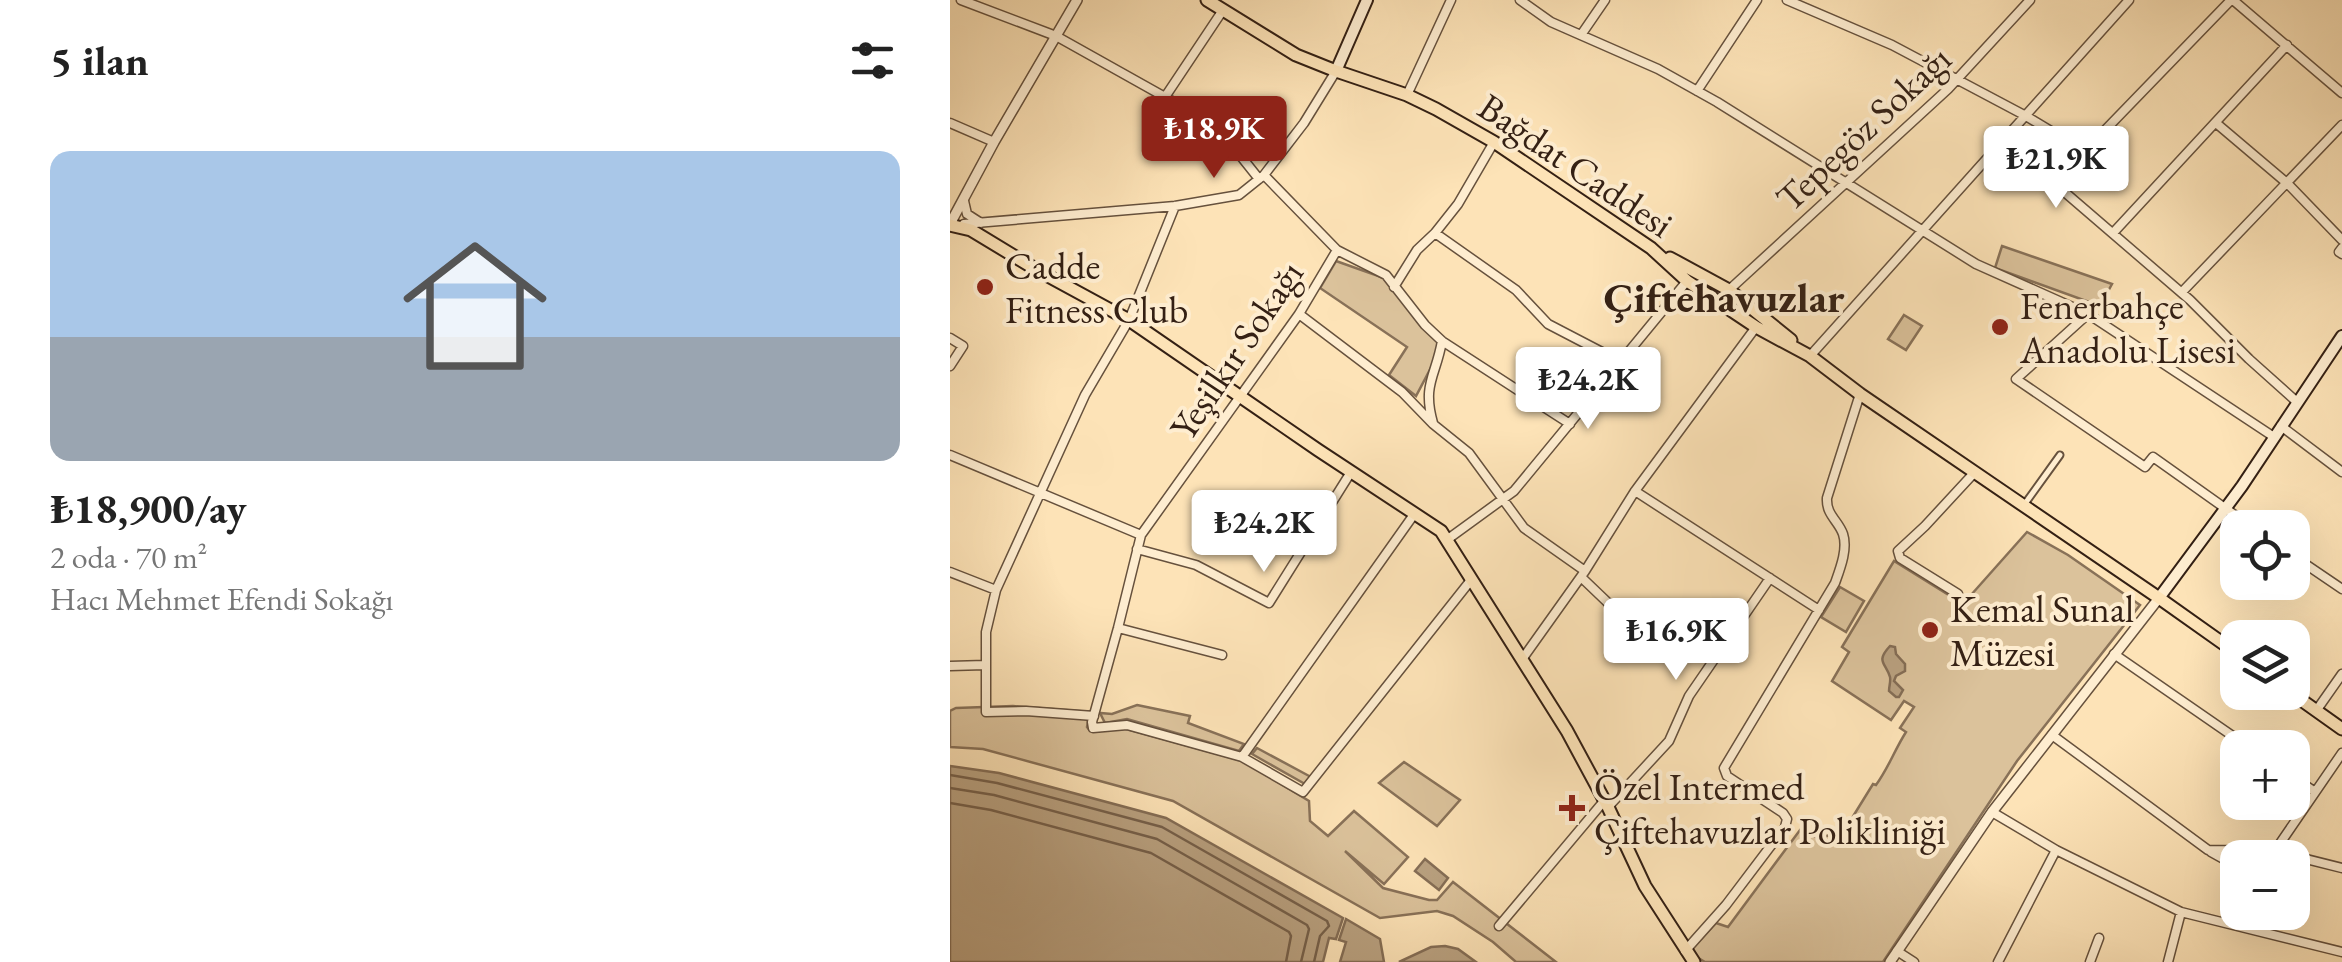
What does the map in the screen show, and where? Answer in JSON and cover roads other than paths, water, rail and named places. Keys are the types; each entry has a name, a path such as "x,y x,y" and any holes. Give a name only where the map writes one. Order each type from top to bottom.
{"main road":[{"name":"Bağdat Caddesi","path":"1207,0 1296,55 1407,95 1494,142 1651,248 1687,281 1756,327 1810,356 2220,641"},
{"path":"1336,72 1367,0"},
{"path":"950,224 971,230 1128,320 1441,531 1567,731 1646,886 1694,962"},
{"path":"1651,248 1730,290 1810,356"},
{"path":"2159,598 2226,509 2342,336"},
{"path":"2310,707 2342,730"}],"street":[{"path":"961,0 1056,36 1216,127 1337,250 1386,275 1442,341 1570,424"},
{"path":"1077,0 950,224 1175,206 1236,196 1262,177 1336,72"},
{"path":"1407,95 1452,0"},
{"path":"1520,0 1549,21 1662,71 1697,91 1976,264 2088,314 2274,436"},
{"path":"1581,36 1605,0"},
{"path":"1697,91 1757,0"},
{"path":"1788,0 1884,41 2026,116 2084,152"},
{"path":"1808,10 1814,0"},
{"name":"Tepegöz Sokağı","path":"1730,290 1957,80 2030,0"},
{"path":"1810,356 2129,0"},
{"path":"2297,402 2182,292 2054,184 2054,178 2232,0 2342,93"},
{"path":"1164,97 1223,10"},
{"path":"2113,232 2287,45"},
{"path":"2216,122 2288,184 2342,240"},
{"path":"950,123 994,142"},
{"path":"2182,292 2342,125"},
{"path":"1394,287 1416,250 1458,204 1494,142"},
{"path":"966,192 966,213 985,224"},
{"path":"1175,206 1128,320 1085,395 996,590 986,632 986,712 1026,710 1094,716 1093,728 1127,725 1242,757 1304,792 1471,580"},
{"path":"1434,233 1516,290 1548,324 1622,362"},
{"name":"Yeşilkır Sokağı","path":"1094,716 1140,535 1299,314 1337,250"},
{"path":"1448,539 1514,491 1687,281"},
{"path":"1299,314 1402,392 1469,453 1524,528 1583,574 1651,644"},
{"path":"2088,314 2016,379 2144,467 2153,457 2226,509"},
{"path":"1522,658 1583,574 1636,491 1756,327"},
{"path":"950,338 963,346 950,366"},
{"path":"1433,424 1427,402 1430,377 1442,341"},
{"path":"1684,951 1726,905 1785,827 1787,819 1783,814 1726,776 1724,768 1842,566 1844,537 1826,504 1860,394"},
{"path":"2281,426 2342,472"},
{"path":"2023,507 2060,455"},
{"path":"950,456 1140,535"},
{"path":"1138,549 1196,565 1269,603 1351,472"},
{"path":"1958,594 1900,558 1898,552 1974,473"},
{"path":"1636,491 1819,610"},
{"path":"1242,757 1416,514"},
{"path":"2310,567 2342,589"},
{"path":"950,572 996,590"},
{"path":"1500,926 1606,804 1669,741 1690,696 1770,578"},
{"path":"1890,962 1992,812 2159,598"},
{"path":"1118,628 1222,655"},
{"path":"2114,654 2224,730"},
{"path":"950,666 985,665"},
{"path":"2316,711 2342,674"},
{"path":"2052,735 2220,857"},
{"path":"2282,840 2342,752"},
{"path":"2310,789 2315,792"},
{"path":"1992,812 2056,850 2180,912 2342,952"},
{"path":"1998,962 2056,850"},
{"path":"2208,850 2220,851"},
{"path":"2310,862 2342,868"},
{"path":"2168,962 2180,912"},
{"path":"2090,962 2099,938"},
{"path":"1897,951 1914,962"}],"water":[{"path":"1890,646 1895,647 1905,664 1905,671 1894,681 1903,690 1899,697 1889,691 1890,677 1883,662"},
{"path":"950,766 999,773 1166,818 1343,918 1336,939 1329,938 1323,962 950,962"},
{"path":"1425,859 1448,878 1439,890 1415,871"},
{"path":"1346,919 1380,939 1384,962 1340,962 1346,942 1339,940"},
{"path":"1431,947 1458,949 1476,962 1399,962"}],"place":[{"name":"Cadde Fitness Club","path":"985,287"},
{"name":"Fenerbahçe Anadolu Lisesi","path":"2000,327"},
{"name":"Kemal Sunal Müzesi","path":"1930,630"},
{"name":"Özel Intermed Çiftehavuzlar Polikliniği","path":"1572,808"}],"district":[{"name":"Çiftehavuzlar","path":"1724,297"}]}
